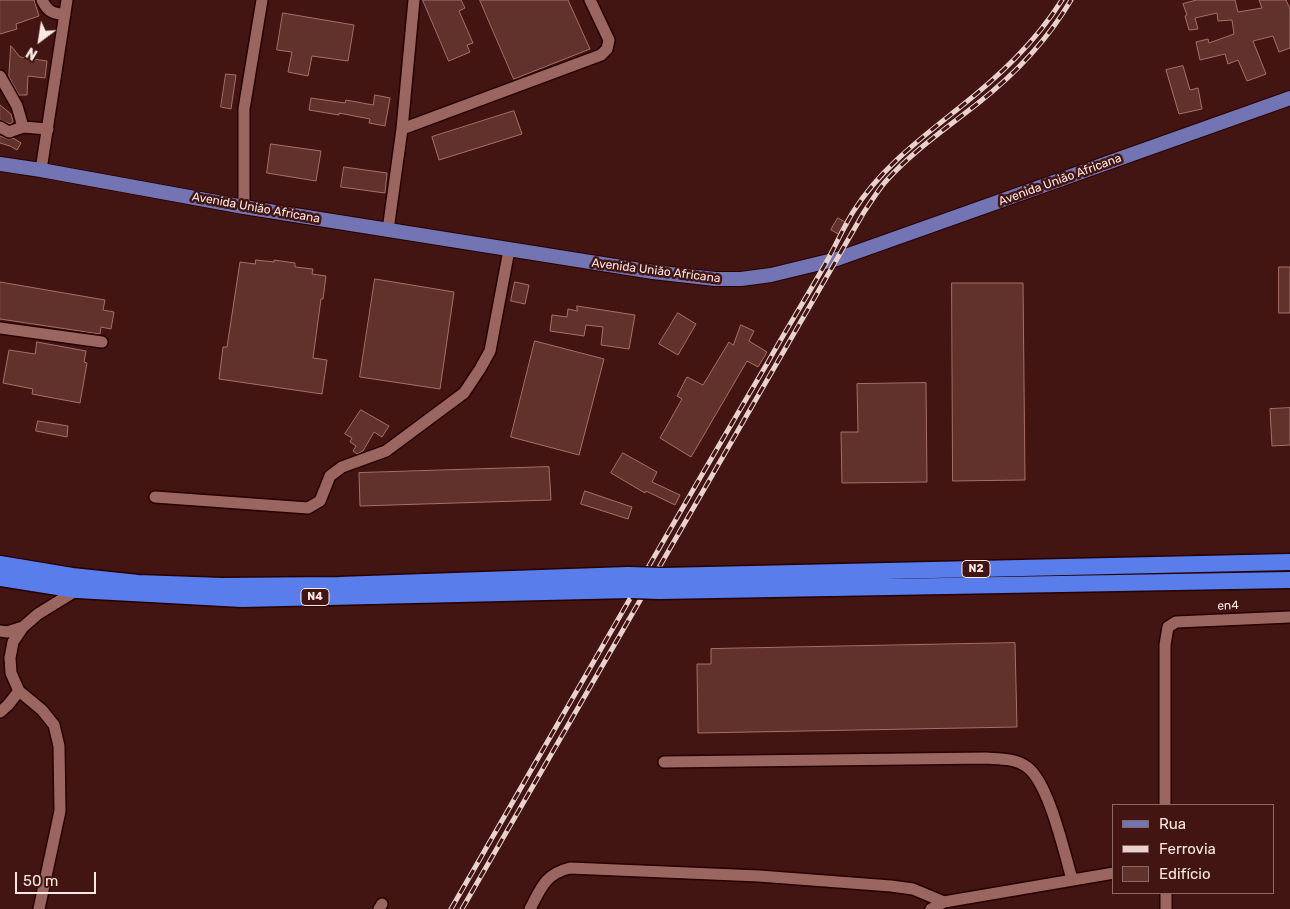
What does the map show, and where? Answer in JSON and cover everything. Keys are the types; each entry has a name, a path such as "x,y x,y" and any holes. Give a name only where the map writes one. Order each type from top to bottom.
{"highway":[{"name":"N2","path":"661,584 691,577 1290,562"},
{"name":"N4","path":"0,564 72,576 138,583 222,586 630,582 661,584 687,591"},
{"name":"N4","path":"0,578 77,590 242,599 630,582"},
{"name":"N2","path":"687,591 1290,580"}],"main road":[{"name":"Avenida União Africana","path":"0,164 244,207 509,250 653,272 715,279 741,279 771,275 837,259 1290,98"}],"street":[{"path":"42,0 46,9 52,13 65,15"},
{"path":"41,170 67,0"},
{"path":"244,207 244,109 262,0"},
{"path":"388,230 402,130 414,0"},
{"path":"402,130 600,55 607,49 609,40 590,0"},
{"path":"0,76 18,106 24,127"},
{"path":"0,127 9,132 24,127 48,129"},
{"path":"155,497 308,508 320,501 330,476 342,467 386,451 464,393 490,351 509,250"},
{"path":"0,328 102,342"},
{"path":"39,909 60,811 59,746 54,726 42,710 19,690 5,657 23,627 38,614 77,590"},
{"name":"en4","path":"1165,804 1165,645 1168,627 1176,622 1290,617"},
{"path":"0,631 7,632 23,627"},
{"path":"0,712 19,690"},
{"path":"664,762 976,758 1012,760 1026,766 1038,779 1054,820 1072,879"},
{"path":"530,909 548,878 557,871 570,868 759,876 891,886 913,889 944,902"},
{"path":"931,909 944,902 1112,873"},
{"path":"1166,894 1166,909"}],"building":[{"path":"0,0 34,0 39,16 16,24 17,29 0,34"},
{"path":"423,0 461,0 465,8 459,11 473,43 467,45 470,52 449,61"},
{"path":"480,0 568,0 590,49 514,79"},
{"path":"1197,0 1235,0 1238,12 1262,8 1259,0 1286,0 1290,9 1290,48 1279,52 1273,36 1253,41 1266,74 1247,81 1238,60 1228,64 1225,54 1200,60 1196,42 1208,39 1209,43 1234,34 1232,20 1218,21 1217,13 1195,18 1198,29 1189,30 1183,4"},
{"path":"283,13 354,25 348,61 312,56 308,76 288,72 292,52 277,50"},
{"path":"11,46 20,57 47,61 45,78 28,76 27,95 19,95 9,77"},
{"path":"1183,66 1190,90 1198,88 1202,109 1179,114 1166,70"},
{"path":"226,74 236,75 231,109 221,107"},
{"path":"375,95 390,98 385,126 369,123 370,119 309,110 311,98 345,103 346,100 373,105"},
{"path":"0,105 11,114 12,123 0,120"},
{"path":"514,111 522,134 439,160 432,137"},
{"path":"0,136 8,139 13,138 21,143 17,150 0,143"},
{"path":"271,144 321,151 316,181 267,173"},
{"path":"344,167 387,173 385,193 341,187"},
{"path":"838,218 849,224 842,236 831,230"},
{"path":"256,260 295,263 295,267 313,269 312,274 326,276 313,358 327,360 322,394 219,379 223,347 227,347 240,262 255,264"},
{"path":"1279,267 1290,267 1290,313 1279,313"},
{"path":"375,279 454,292 440,389 360,377"},
{"path":"0,282 105,300 103,310 114,312 111,329 101,327 100,334 0,319"},
{"path":"515,282 529,285 525,304 511,301"},
{"path":"952,283 1023,283 1025,480 953,481"},
{"path":"577,306 635,315 629,349 601,345 603,327 586,325 584,336 550,331 552,315 567,317 568,309 577,311"},
{"path":"678,313 696,324 678,355 659,344"},
{"path":"741,325 754,331 749,341 767,352 758,367 747,361 691,457 660,438 682,399 677,396 687,377 703,385 729,342 733,345"},
{"path":"535,341 604,359 579,455 511,437"},
{"path":"37,342 86,351 84,362 87,363 80,403 32,394 33,389 3,383 9,350 35,354"},
{"path":"926,383 927,482 842,483 841,432 858,432 857,384"},
{"path":"1290,408 1290,445 1272,446 1270,409"},
{"path":"361,410 389,426 382,437 374,432 363,451 357,454 353,451 356,446 350,442 352,438 345,434"},
{"path":"38,421 68,426 67,437 36,431"},
{"path":"623,453 657,472 652,482 680,495 675,505 646,491 645,493 611,473"},
{"path":"549,467 551,500 360,506 359,473"},
{"path":"585,491 632,507 628,519 581,504"},
{"path":"1015,643 1017,727 698,733 697,664 711,664 711,649"}],"railway":[{"path":"451,909 688,498 820,274 853,212 888,168 1015,59 1040,31 1062,0"},
{"path":"462,909 864,212 886,181 907,160 991,93 1017,69 1062,15 1071,0"}]}
